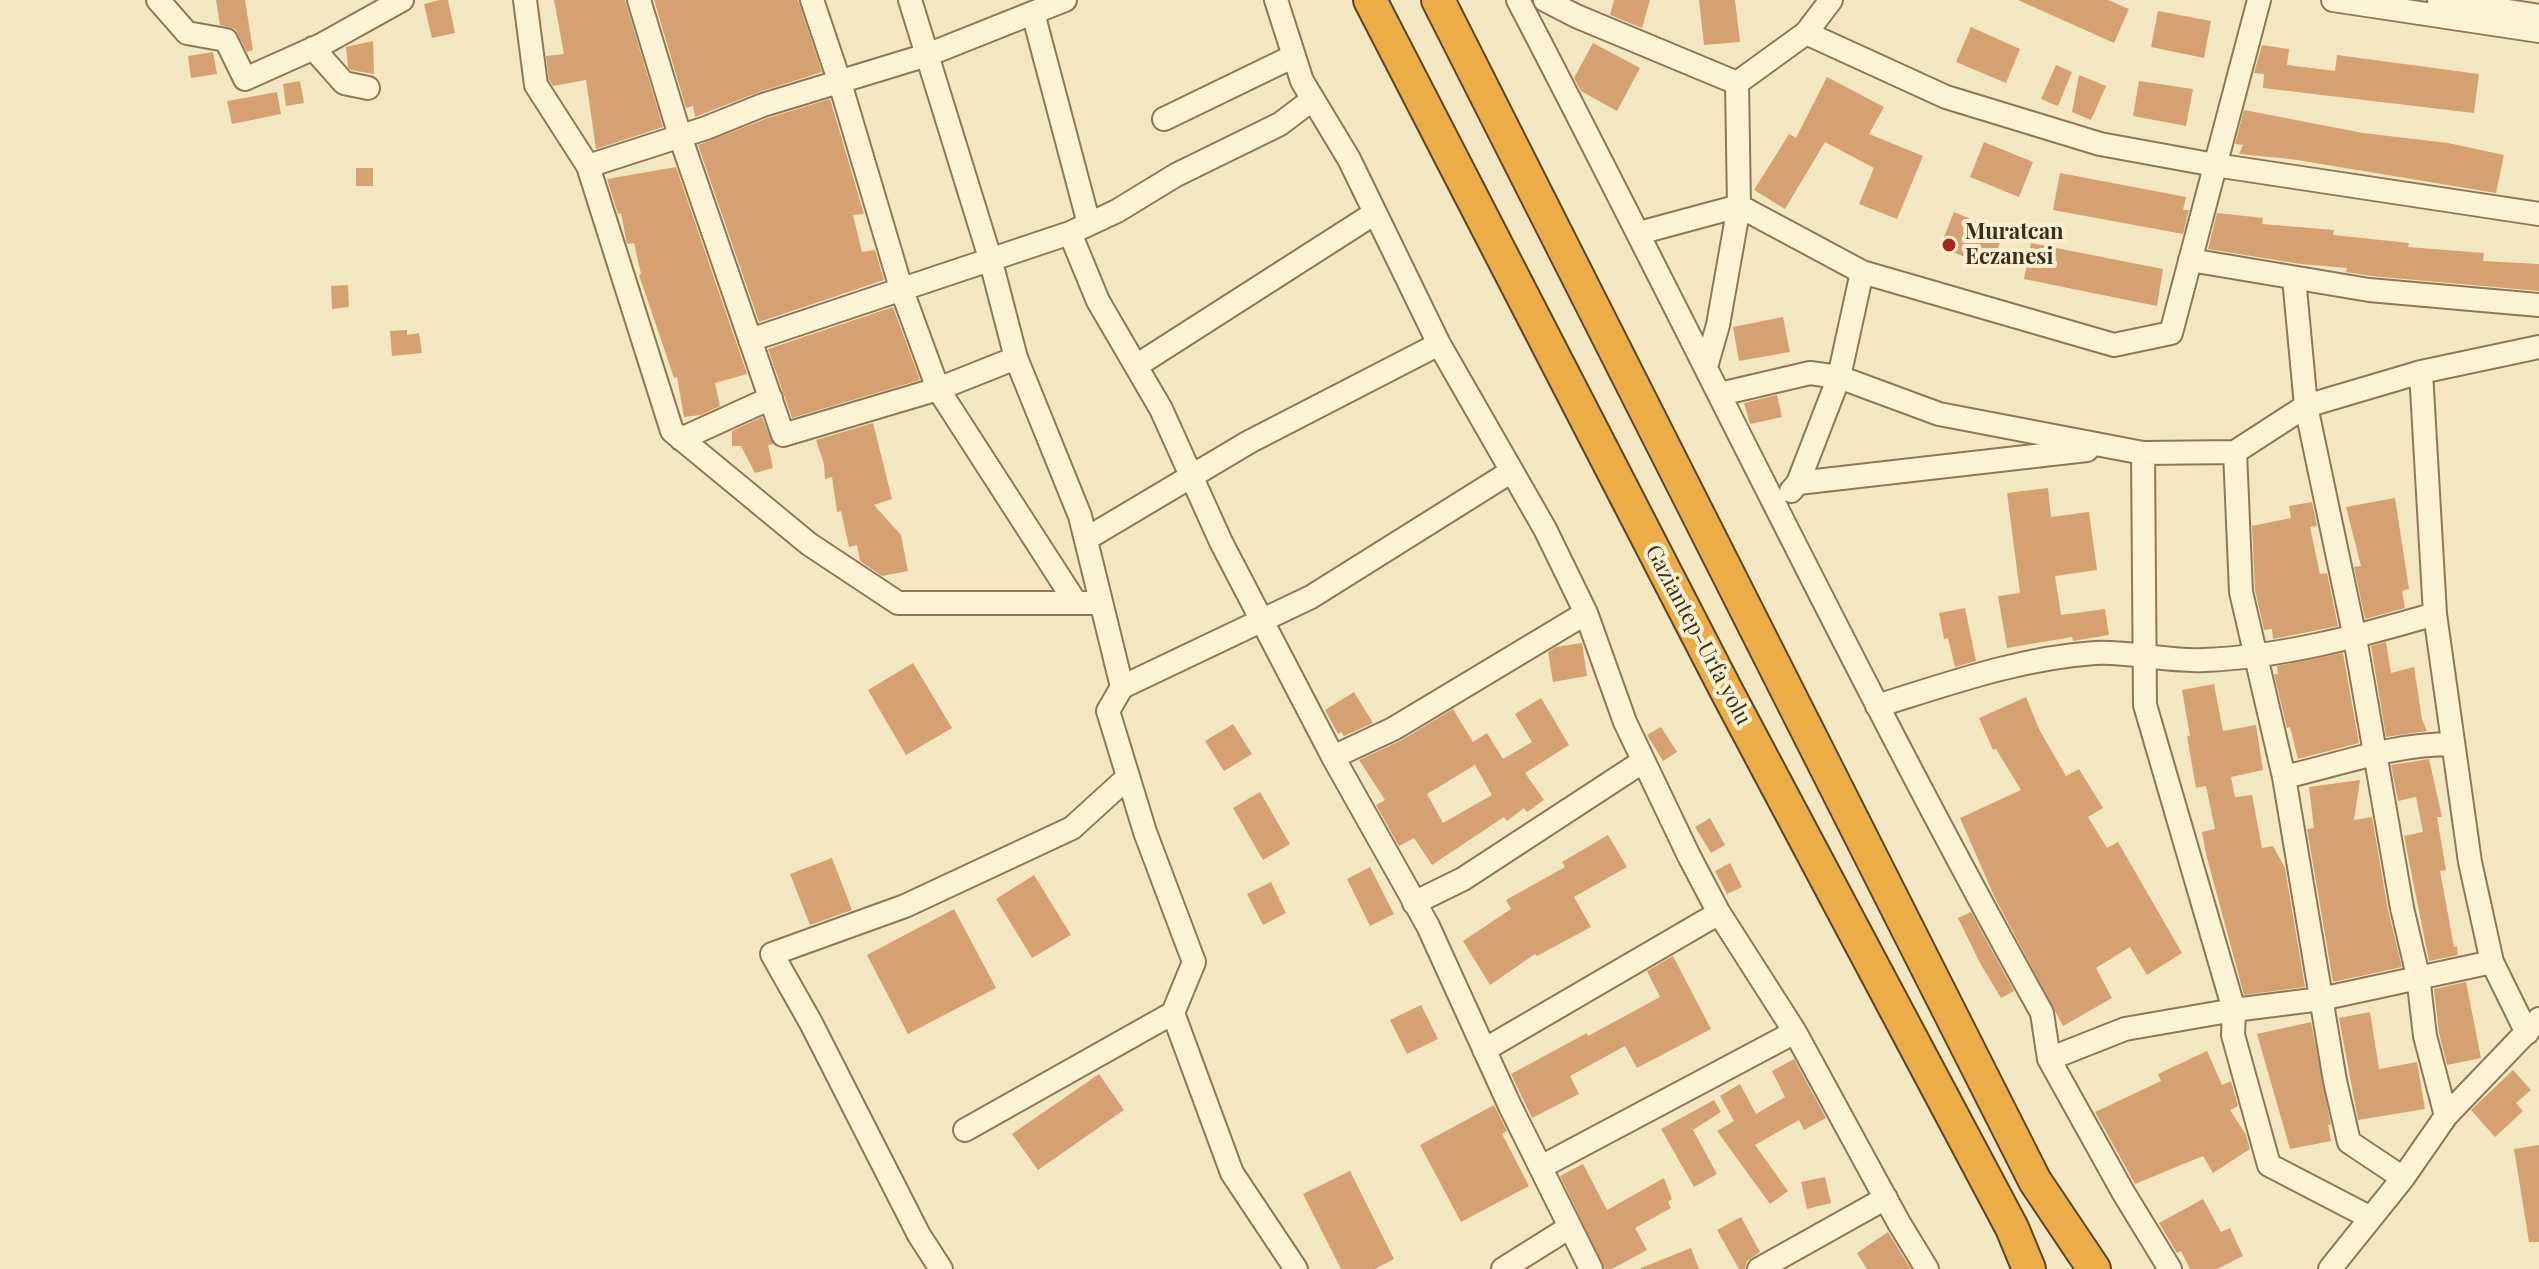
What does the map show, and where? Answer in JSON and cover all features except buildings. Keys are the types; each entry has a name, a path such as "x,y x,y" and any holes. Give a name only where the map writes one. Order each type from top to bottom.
{"highway":[{"name":"Gaziantep-Urfa yolu","path":"1370,0 1726,690 2012,1228 2029,1269"},
{"path":"1438,0 2035,1181 2094,1269"}],"street":[{"path":"158,0 187,33 226,40 245,79 313,48 402,0"},
{"path":"525,0 536,85 588,166 672,431 809,544 898,603 1100,603"},
{"path":"639,0 680,136 783,435 938,389 1016,358"},
{"path":"812,0 901,288 938,389 1076,603"},
{"path":"910,0 990,258 1016,358 1080,516 1122,687"},
{"path":"588,166 763,105 927,55 1065,0"},
{"path":"1276,0 1302,81 1349,159 1439,344 1545,529 1586,613 1642,762 1719,913 1795,1032 1927,1269"},
{"path":"1518,0 1877,706 2042,1013 2049,1059 2170,1269"},
{"path":"1545,0 1737,83"},
{"path":"1737,83 1806,33 1831,0"},
{"path":"1639,233 1739,206 1862,272 2114,345 2171,333 2259,0"},
{"path":"2333,0 2533,15"},
{"path":"2439,0 2533,15"},
{"path":"1033,13 1079,228 1098,301 1161,409 1221,542 1333,757 1428,926 1484,1050 1591,1269"},
{"path":"1806,33 1946,97 2100,144 2215,165 2539,214"},
{"path":"313,48 344,83 368,88"},
{"path":"1164,119 1294,56"},
{"path":"1706,367 1718,325 1739,206 1737,83"},
{"path":"750,340 1079,228 1117,211 1176,175 1280,124 1313,99"},
{"path":"1136,366 1375,213"},
{"path":"2190,260 2369,290 2539,305"},
{"path":"1776,507 1798,483 1839,377 1862,272"},
{"path":"2294,278 2306,406 2355,638 2402,908 2418,976 2425,1036 2446,1116"},
{"path":"1086,539 1191,475 1439,344"},
{"path":"1720,394 1810,373 1839,377 1939,414 2110,447 2143,453 2235,452 2306,406 2421,372 2539,347"},
{"path":"2330,1269 2403,1178 2446,1116 2533,1026 2492,962 2470,862 2435,614 2421,372"},
{"path":"681,439 771,398"},
{"path":"1798,483 2110,447"},
{"path":"2235,452 2241,592 2284,777 2335,1081 2349,1142 2403,1178"},
{"path":"2143,453 2145,705 2234,1010 2233,1035 2269,1165 2371,1218"},
{"path":"965,1130 1173,1013 1194,962 1145,832 1108,711 1122,687 1311,597 1512,471"},
{"path":"1333,757 1393,729 1586,613"},
{"path":"1877,706 2001,668 2096,653 2202,661 2254,655 2355,638 2435,614"},
{"path":"2284,777 2376,752 2417,744 2452,744"},
{"path":"1414,903 1463,879 1642,762"},
{"path":"941,1269 919,1235 811,1023 772,954 905,906 1072,828 1128,777"},
{"path":"1484,1050 1719,913"},
{"path":"2049,1059 2125,1029 2321,999 2492,962"},
{"path":"1173,1013 1232,1173 1296,1269"},
{"path":"1541,1167 1795,1032"},
{"path":"1759,1269 1886,1198"},
{"path":"1503,1269 1570,1227"}],"place":[{"name":"Muratcan Eczanesi","path":"1949,245"}]}
